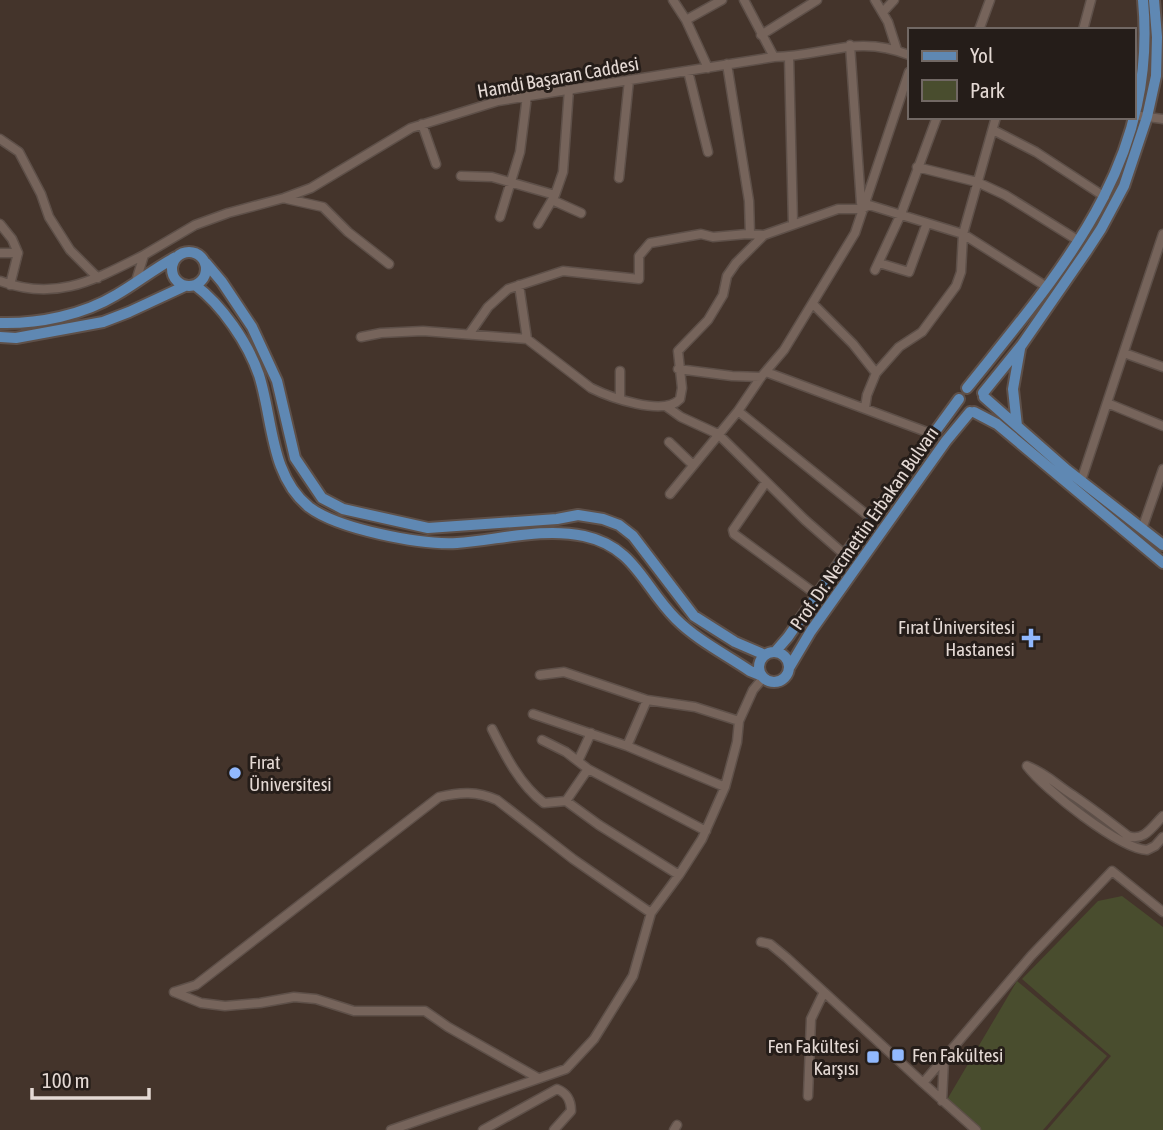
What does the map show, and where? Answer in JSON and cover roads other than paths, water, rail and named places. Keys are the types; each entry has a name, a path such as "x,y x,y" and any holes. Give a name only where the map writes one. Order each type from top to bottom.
{"main road":[{"path":"1135,110 1146,46 1143,0"},
{"path":"972,412 981,408 984,395 1021,346 1115,206 1132,164 1153,95 1158,57 1154,0"},
{"path":"1133,119 1123,154 1105,197 1079,241 1047,287 959,399 961,406 989,418 1013,437 1163,563"},
{"path":"0,323 33,322 87,310 117,295 156,267 185,252 196,252 222,282 252,327 276,381 295,458 322,498 344,509 428,528 557,519 578,515 619,525 633,536 694,616 735,642 787,659 789,668 786,676 771,682 689,631 674,617 628,557 609,544 583,536 551,533 453,543 411,539 345,526 323,517 296,496 285,480 258,374 224,314 209,296 173,276 172,266 176,257"},
{"path":"0,337 16,338 103,322 204,279 206,263"},
{"path":"1017,426 1013,389 1021,346"},
{"path":"967,388 978,388 1081,481 1163,545"},
{"name":"Prof. Dr. Necmettin Erbakan Bulvarı","path":"770,653 817,595 959,399"},
{"name":"Prof. Dr. Necmettin Erbakan Bulvarı","path":"789,668 818,620 946,441 972,412"},
{"path":"762,676 758,666 770,653"}],"street":[{"path":"673,0 686,20 708,68"},
{"path":"686,20 722,0"},
{"path":"744,0 774,57"},
{"path":"761,35 817,0"},
{"path":"875,0 883,12 897,50"},
{"path":"883,12 894,0"},
{"path":"980,28 989,0"},
{"path":"1084,28 1091,0"},
{"path":"850,45 862,209"},
{"name":"Hamdi Başaran Caddesi","path":"0,281 33,290 58,290 98,278 195,225 311,188 422,124 469,108 569,89 774,57 789,57 850,45 879,45 908,55"},
{"path":"789,57 793,224"},
{"path":"727,64 749,201 750,234"},
{"path":"688,71 708,152"},
{"path":"670,494 784,350 855,233 908,75"},
{"path":"618,178 629,80"},
{"path":"538,224 560,185 565,158 569,89"},
{"path":"500,216 520,152 527,96"},
{"path":"1135,115 1163,119"},
{"path":"927,223 909,272 877,266 901,214 936,119"},
{"path":"865,408 876,373 899,347 922,332 956,286 961,272 962,234 996,119"},
{"path":"422,124 436,164"},
{"path":"993,130 1036,152 1105,197"},
{"path":"0,139 19,152 37,185 49,217 70,250 98,278"},
{"path":"917,167 977,182 1005,195 1079,241"},
{"path":"461,176 492,177 510,182 554,197 581,212"},
{"path":"284,198 307,201 324,207 348,232 389,264"},
{"path":"667,407 680,399 682,388 678,352 708,320 723,295 727,276 736,262 764,235 838,209 862,209 869,205 962,234 1047,287"},
{"path":"0,224 12,239 18,253 10,285"},
{"path":"470,333 499,295 519,285 563,271 639,279 639,256 650,243 701,234 722,237 764,235"},
{"path":"1081,481 1163,234"},
{"path":"0,253 18,253"},
{"path":"136,281 144,255"},
{"path":"519,285 527,339"},
{"path":"813,304 853,344 876,373"},
{"path":"361,337 395,332 470,333 527,339 590,388 620,398 667,407 718,435 845,555"},
{"path":"1124,353 1163,367"},
{"path":"678,369 732,376 763,375 865,408 935,435"},
{"path":"620,371 620,398"},
{"path":"1107,403 1163,426"},
{"path":"738,411 872,519"},
{"path":"668,442 693,465"},
{"path":"1142,529 1163,469"},
{"path":"766,482 733,530 734,534 817,595"},
{"path":"540,674 564,672 647,700 695,706 739,721"},
{"path":"391,1130 566,1069 594,1040 633,976 651,913 706,831 724,787 737,742 739,721 762,676"},
{"path":"627,746 647,700"},
{"path":"533,714 627,746 724,787"},
{"path":"492,729 508,761 538,799 544,803 566,801 679,875"},
{"path":"578,761 591,733"},
{"path":"542,740 587,769 706,831"},
{"path":"1133,843 1090,806 1045,773 1027,766 1046,788 1133,843 1147,850 1163,837"},
{"path":"566,801 587,769"},
{"path":"538,1078 447,1027 425,1011 354,1011 316,999 293,997 225,1006 201,1003 174,992 196,985 439,797 459,792 482,794 497,800 573,859 651,913"},
{"path":"1133,843 1163,816"},
{"path":"923,1083 1031,956 1112,871 1163,912"},
{"path":"761,942 771,944 976,1130"},
{"path":"808,1096 811,1019 824,992"},
{"path":"942,1101 944,1058"},
{"path":"483,1130 557,1089 565,1092 571,1102 571,1111 554,1130"}],"place":[{"name":"Fırat Üniversitesi Hastanesi","path":"1031,638"},
{"name":"Fırat Üniversitesi","path":"235,773"},
{"name":"Fen Fakültesi","path":"898,1055"},
{"name":"Fen Fakültesi Karşısı","path":"873,1057"}]}
